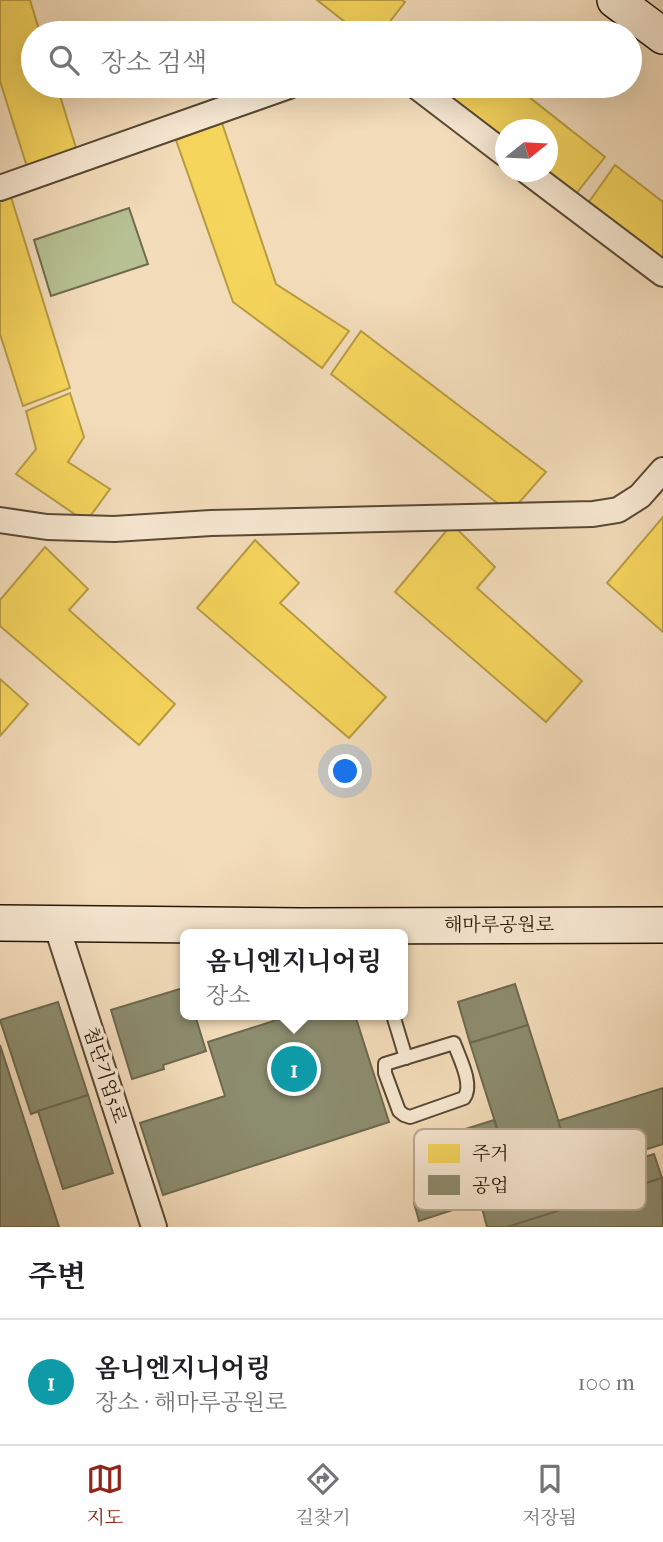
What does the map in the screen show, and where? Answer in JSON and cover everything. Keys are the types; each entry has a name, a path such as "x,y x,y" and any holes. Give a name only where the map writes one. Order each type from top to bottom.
{"street":[{"path":"615,0 663,36"},
{"path":"0,188 255,98"},
{"path":"432,98 495,146"},
{"path":"541,182 663,275"},
{"path":"0,520 47,527 114,529 211,523 593,514 618,510 640,496 663,470"},
{"name":"해마루공원로","path":"0,923 60,935 180,946"},
{"name":"해마루공원로","path":"220,929 300,926 663,925"},
{"name":"해마루공원로","path":"0,947 60,935 180,930"},
{"name":"첨단기업5로","path":"60,935 154,1227"},
{"name":"해마루공원로","path":"408,946 663,946"}],"lane":[{"path":"395,1020 406,1058"},
{"path":"454,1043 469,1085 468,1093 464,1098 410,1117 404,1115 399,1111 385,1073 385,1064 406,1058 454,1043"}],"green space":[{"path":"129,208 148,264 51,296 34,240"}],"building: 주거":[{"path":"0,0 30,0 36,21 21,21 21,98 61,98 77,151 27,167 0,81"},
{"path":"317,0 405,2 390,21 344,21"},
{"path":"446,98 530,98 557,119 495,119 495,137"},
{"path":"558,120 605,157 572,199 557,182"},
{"path":"222,123 276,284 349,331 322,368 233,302 176,140"},
{"path":"615,165 663,202 663,270 584,209"},
{"path":"11,197 70,388 23,406 0,334 0,201"},
{"path":"361,331 546,472 510,513 331,374"},
{"path":"70,393 84,437 68,462 110,489 86,522 16,474 36,449 26,411"},
{"path":"663,517 663,632 607,583"},
{"path":"452,524 495,567 477,588 582,681 546,722 395,592"},
{"path":"255,540 299,583 280,603 386,697 349,738 197,608"},
{"path":"45,547 88,589 69,610 175,704 139,745 0,626 0,600"},
{"path":"0,679 28,704 0,736"}],"building: 공업":[{"path":"515,984 528,1025 470,1043 458,1002"},
{"path":"180,989 180,1020 197,1020 206,1051 163,1065 164,1069 132,1079 111,1010"},
{"path":"58,1002 88,1095 31,1114 0,1020"},
{"path":"276,1020 357,1020 389,1122 163,1195 140,1123 225,1096 208,1042"},
{"path":"528,1025 561,1129 497,1129 470,1043"},
{"path":"0,1045 59,1227 0,1227"},
{"path":"663,1088 663,1144 646,1149 646,1129 561,1129 558,1121"},
{"path":"88,1095 113,1173 63,1189 38,1111"},
{"path":"494,1120 497,1129 466,1129"},
{"path":"654,1154 662,1178 646,1183 646,1157"},
{"path":"662,1178 663,1227 507,1227 561,1210 646,1210 646,1183"},
{"path":"416,1210 453,1210 419,1221"},
{"path":"483,1210 561,1210 507,1227 487,1227"}],"place":[{"name":"옴니엔지니어링","path":"294,1069"}]}
